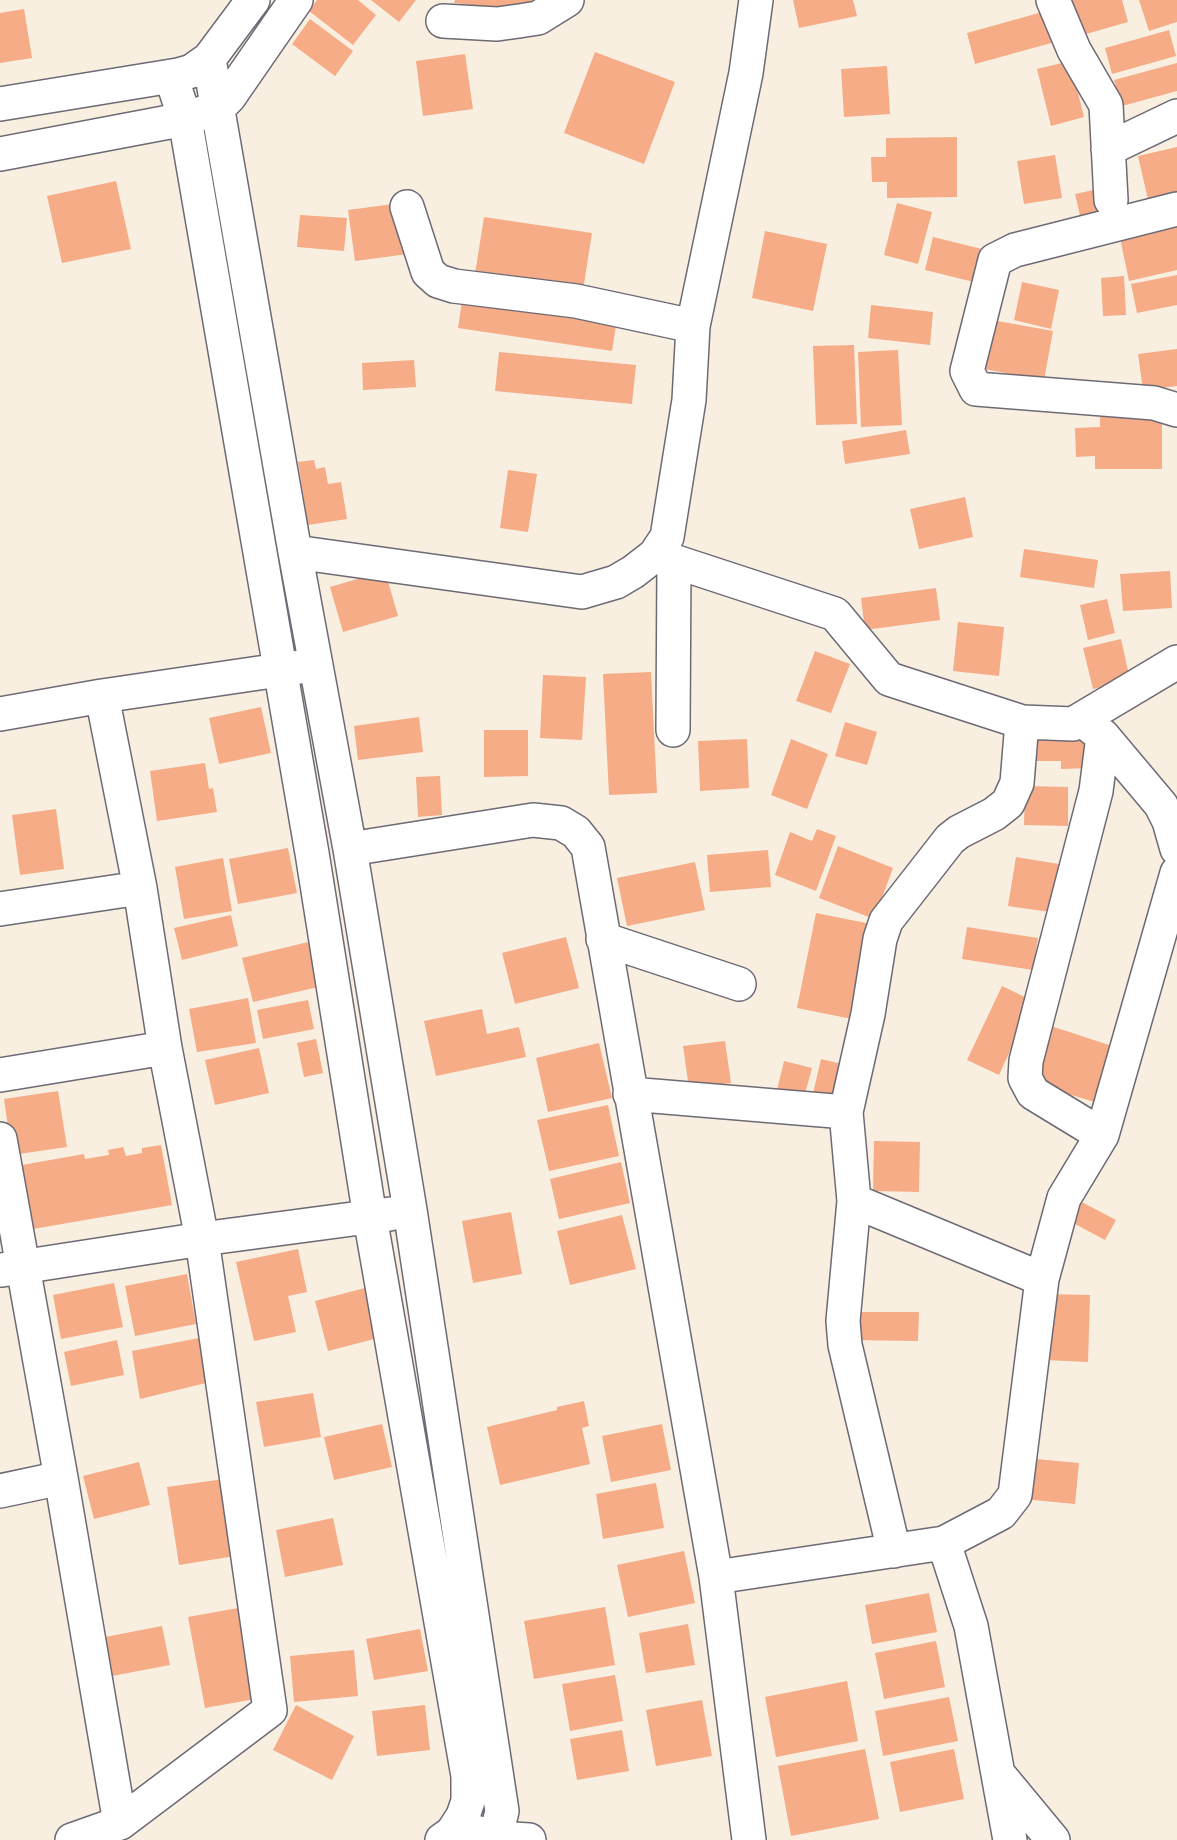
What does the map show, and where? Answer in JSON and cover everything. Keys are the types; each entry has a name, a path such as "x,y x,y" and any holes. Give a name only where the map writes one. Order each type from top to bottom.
{"street":[{"path":"0,104 192,71 209,58 254,0"},
{"path":"0,154 185,120 219,107 229,97 296,0"},
{"path":"443,21 497,24 538,18 567,0"},
{"path":"673,730 665,558 667,537 689,400 693,326 746,73 756,0"},
{"path":"1053,0 1074,50 1106,105 1111,200"},
{"path":"209,58 295,552 350,849 410,1210 502,1811 496,1839"},
{"path":"171,76 185,120 312,853 370,1217 468,1776 468,1801 449,1833 496,1839 529,1840"},
{"path":"1108,149 1177,116"},
{"path":"407,207 428,272 438,281 454,286 576,301 693,326"},
{"path":"1177,209 1015,250 995,260 967,371 976,389 1154,403 1177,410"},
{"path":"295,552 582,592 616,582 665,558 835,614 889,679 1022,723 1073,724 1091,728 1103,736 1161,805 1169,821 1177,849"},
{"path":"1073,724 1177,662"},
{"path":"0,714 102,696 316,664"},
{"path":"72,1840 120,1823 270,1710 202,1239 165,1048 140,888 102,696"},
{"path":"894,1551 845,1345 843,1321 854,1201 846,1112 868,1014 880,939 886,921 950,839 994,814 1008,803 1017,783 1022,723"},
{"path":"1102,1135 1033,1092 1025,1078 1026,1061 1096,791 1103,736"},
{"path":"350,849 533,820 561,823 576,832 588,847 716,1577 749,1840"},
{"path":"716,1577 944,1543 1001,1513 1014,1495 1042,1279 1064,1198 1102,1135 1177,873"},
{"path":"0,909 140,888"},
{"path":"603,939 739,984"},
{"path":"0,1075 165,1048"},
{"path":"630,1094 846,1112"},
{"path":"0,1138 11,1268 61,1478 120,1823"},
{"path":"854,1201 1042,1279"},
{"path":"11,1268 410,1210"},
{"path":"0,1491 61,1478"},
{"path":"944,1543 971,1626 1010,1840"},
{"path":"998,1775 1053,1840"}],"building":[{"path":"317,0 358,0 376,15 353,45 309,11"},
{"path":"371,0 416,0 399,22"},
{"path":"455,0 532,0 531,11 454,3"},
{"path":"793,0 853,0 857,16 799,28"},
{"path":"1062,0 1122,0 1128,22 1072,38"},
{"path":"1139,0 1177,0 1177,22 1149,31"},
{"path":"24,9 32,58 0,63 0,13"},
{"path":"1053,9 1062,40 975,64 967,33"},
{"path":"310,19 353,51 335,76 292,44"},
{"path":"1169,30 1176,56 1112,74 1105,48"},
{"path":"595,52 675,82 644,164 564,133"},
{"path":"465,54 473,109 423,116 416,61"},
{"path":"1070,61 1084,117 1051,126 1037,69"},
{"path":"1177,63 1177,91 1122,106 1114,80"},
{"path":"887,66 890,114 844,117 841,69"},
{"path":"957,137 957,197 887,198 887,182 872,182 871,157 886,157 886,138"},
{"path":"1177,147 1177,197 1149,204 1138,156"},
{"path":"1055,155 1062,198 1024,204 1017,161"},
{"path":"116,181 131,249 62,263 47,196"},
{"path":"1098,189 1105,219 1082,224 1075,194"},
{"path":"401,203 408,254 355,261 348,210"},
{"path":"897,203 932,212 918,264 884,255"},
{"path":"300,215 347,218 344,251 297,247"},
{"path":"484,217 592,233 583,290 475,274"},
{"path":"1177,220 1177,270 1129,281 1119,233"},
{"path":"765,231 827,244 813,311 752,298"},
{"path":"933,237 986,250 978,283 925,270"},
{"path":"1177,275 1177,305 1137,313 1131,284"},
{"path":"1124,276 1126,315 1103,316 1101,278"},
{"path":"1022,282 1059,290 1051,329 1014,320"},
{"path":"463,295 617,319 612,351 458,328"},
{"path":"871,305 933,312 930,345 868,338"},
{"path":"992,320 1053,331 1044,380 984,369"},
{"path":"854,345 857,424 816,425 813,346"},
{"path":"1177,349 1177,386 1143,390 1138,354"},
{"path":"898,350 902,425 861,427 858,352"},
{"path":"499,352 636,365 632,404 495,391"},
{"path":"414,360 416,387 363,390 362,363"},
{"path":"1100,408 1162,408 1162,469 1095,469 1095,456 1076,457 1075,428 1100,427"},
{"path":"906,430 910,454 845,464 842,441"},
{"path":"314,460 316,469 325,467 328,484 341,482 347,519 308,525 298,462"},
{"path":"508,470 537,474 528,532 500,528"},
{"path":"965,497 973,537 919,549 910,509"},
{"path":"1024,549 1098,560 1094,588 1020,577"},
{"path":"385,571 398,616 343,632 330,587"},
{"path":"1170,571 1172,608 1123,611 1120,574"},
{"path":"936,588 940,620 865,630 861,598"},
{"path":"1107,599 1115,633 1088,640 1080,605"},
{"path":"958,622 1004,627 999,676 953,671"},
{"path":"1121,639 1130,680 1093,689 1083,648"},
{"path":"815,651 850,664 831,713 796,701"},
{"path":"651,672 657,793 609,795 603,674"},
{"path":"543,675 586,677 582,740 540,738"},
{"path":"261,707 271,753 219,764 209,718"},
{"path":"419,717 423,752 358,760 354,726"},
{"path":"845,722 877,732 867,765 835,756"},
{"path":"484,730 528,730 528,776 484,777"},
{"path":"1091,735 1091,768 1061,769 1061,761 1033,761 1033,736"},
{"path":"747,739 749,788 700,791 698,741"},
{"path":"791,739 828,754 807,809 771,795"},
{"path":"205,763 209,789 213,788 217,812 157,821 150,771"},
{"path":"440,776 442,815 418,817 416,777"},
{"path":"1025,786 1068,787 1068,826 1024,825"},
{"path":"56,809 64,869 20,875 12,815"},
{"path":"817,829 836,836 816,891 775,875 790,832 812,841"},
{"path":"838,846 893,868 874,919 819,898"},
{"path":"288,848 297,893 238,904 229,859"},
{"path":"768,850 771,887 710,892 707,855"},
{"path":"1016,857 1065,865 1057,913 1008,906"},
{"path":"223,858 232,911 184,919 175,867"},
{"path":"695,862 705,910 627,926 617,878"},
{"path":"816,913 876,925 857,1020 797,1008"},
{"path":"231,915 238,946 182,960 174,928"},
{"path":"967,927 1038,938 1033,970 962,959"},
{"path":"566,937 579,988 515,1004 502,953"},
{"path":"308,942 318,987 253,1002 242,958"},
{"path":"1002,986 1033,1001 999,1075 967,1060"},
{"path":"248,998 256,1043 197,1052 189,1009"},
{"path":"308,1000 314,1029 263,1039 257,1010"},
{"path":"482,1009 487,1034 519,1027 526,1057 436,1076 424,1021"},
{"path":"1051,1026 1121,1049 1104,1105 1033,1083"},
{"path":"316,1039 323,1073 304,1077 297,1043"},
{"path":"725,1041 731,1083 689,1088 683,1046"},
{"path":"599,1043 612,1098 548,1112 536,1058"},
{"path":"259,1048 269,1093 215,1105 205,1060"},
{"path":"821,1059 850,1066 842,1105 812,1098"},
{"path":"784,1061 812,1068 803,1101 776,1094"},
{"path":"58,1091 67,1147 12,1155 4,1099"},
{"path":"608,1105 619,1156 549,1171 537,1120"},
{"path":"874,1141 920,1142 919,1192 873,1191"},
{"path":"161,1145 172,1205 33,1229 22,1165 84,1154 85,1159 109,1155 108,1150 123,1147 126,1156 142,1153 142,1148"},
{"path":"621,1162 630,1203 559,1219 550,1179"},
{"path":"1072,1197 1116,1220 1105,1240 1062,1217"},
{"path":"511,1212 522,1274 473,1283 462,1221"},
{"path":"622,1215 636,1269 570,1285 557,1231"},
{"path":"298,1249 307,1292 288,1296 296,1332 254,1341 236,1262"},
{"path":"187,1274 196,1324 135,1336 125,1286"},
{"path":"114,1283 123,1327 61,1339 53,1295"},
{"path":"369,1287 382,1337 328,1351 315,1301"},
{"path":"1047,1294 1090,1295 1088,1362 1044,1360"},
{"path":"849,1312 919,1312 918,1341 848,1340"},
{"path":"199,1338 206,1383 140,1399 132,1351"},
{"path":"117,1340 124,1375 71,1386 64,1352"},
{"path":"313,1393 321,1437 264,1447 256,1402"},
{"path":"584,1401 589,1426 582,1428 590,1464 500,1485 487,1427"},
{"path":"382,1424 392,1467 334,1480 324,1437"},
{"path":"662,1424 671,1470 611,1482 602,1436"},
{"path":"1026,1458 1079,1463 1075,1504 1022,1499"},
{"path":"139,1462 150,1505 94,1519 83,1476"},
{"path":"224,1479 235,1556 179,1565 167,1487"},
{"path":"656,1483 664,1528 603,1539 596,1494"},
{"path":"333,1518 343,1565 285,1577 276,1530"},
{"path":"684,1551 695,1603 628,1617 617,1565"},
{"path":"929,1593 937,1632 872,1644 865,1605"},
{"path":"605,1607 615,1665 534,1679 524,1621"},
{"path":"238,1608 255,1699 205,1708 188,1617"},
{"path":"688,1624 695,1665 646,1673 639,1633"},
{"path":"162,1626 170,1665 112,1676 105,1637"},
{"path":"420,1629 428,1671 374,1680 366,1639"},
{"path":"936,1641 945,1687 884,1699 875,1653"},
{"path":"354,1650 358,1696 294,1702 290,1656"},
{"path":"615,1675 623,1721 570,1731 562,1684"},
{"path":"847,1681 858,1741 776,1757 765,1697"},
{"path":"949,1697 958,1741 883,1756 875,1711"},
{"path":"702,1700 712,1756 656,1766 646,1710"},
{"path":"296,1705 354,1736 332,1780 273,1750"},
{"path":"425,1705 430,1750 377,1756 372,1711"},
{"path":"622,1730 629,1771 577,1780 570,1739"},
{"path":"865,1749 879,1819 791,1836 778,1766"},
{"path":"954,1749 964,1799 900,1812 890,1762"}]}
